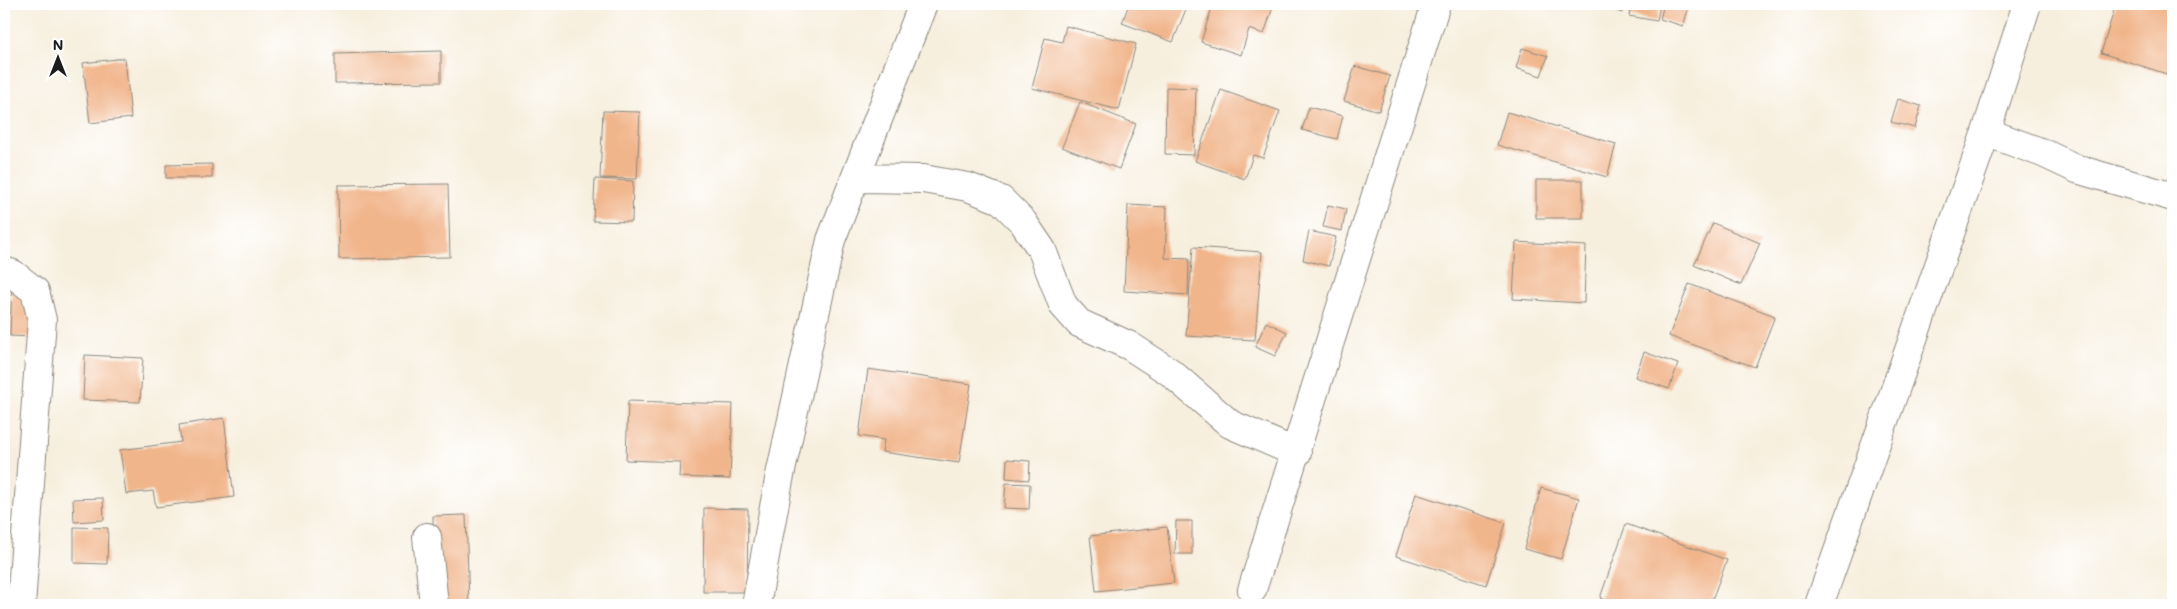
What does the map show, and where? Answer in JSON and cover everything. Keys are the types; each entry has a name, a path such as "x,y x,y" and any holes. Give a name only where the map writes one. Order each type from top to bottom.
{"street":[{"path":"1252,590 1436,4"},
{"path":"1819,605 1986,132 2027,4"},
{"path":"756,605 779,480 831,240 856,178 918,5"},
{"path":"1986,132 2043,153 2077,169 2173,197"},
{"path":"856,178 924,180 968,187 1001,200 1023,222 1042,250 1063,305 1079,323 1130,346 1170,372 1230,424 1296,453"},
{"path":"4,271 13,274 35,291 42,320 21,605"},
{"path":"427,537 434,605"}],"building":[{"path":"1129,4 1188,4 1173,42 1122,23"},
{"path":"1213,4 1274,4 1264,34 1249,29 1241,55 1201,42"},
{"path":"1597,4 1626,4 1622,13"},
{"path":"1631,4 1660,4 1657,21 1629,16"},
{"path":"1664,4 1690,4 1683,26 1660,19"},
{"path":"2116,4 2173,4 2173,76 2101,53"},
{"path":"1066,26 1136,44 1119,110 1032,88 1045,38 1062,42"},
{"path":"1522,48 1548,56 1541,76 1516,68"},
{"path":"441,51 441,82 335,83 335,54"},
{"path":"125,58 131,118 90,123 83,63"},
{"path":"1355,66 1390,76 1379,111 1344,101"},
{"path":"1166,87 1196,88 1194,155 1165,154"},
{"path":"1221,90 1280,111 1263,158 1253,155 1245,179 1195,161"},
{"path":"1898,99 1921,106 1915,128 1891,122"},
{"path":"1080,102 1136,124 1119,169 1062,147"},
{"path":"1309,107 1343,116 1337,139 1302,130"},
{"path":"603,111 640,112 637,179 600,178"},
{"path":"1507,112 1616,144 1607,177 1497,145"},
{"path":"212,164 212,178 166,178 166,165"},
{"path":"595,179 633,181 632,222 593,221"},
{"path":"1536,180 1583,180 1583,218 1536,218"},
{"path":"448,184 450,257 339,259 338,185"},
{"path":"1128,205 1167,207 1165,258 1189,259 1188,295 1124,291"},
{"path":"1328,205 1346,209 1342,231 1323,227"},
{"path":"1713,223 1760,243 1741,285 1694,265"},
{"path":"1309,231 1336,237 1329,266 1303,260"},
{"path":"1516,242 1586,246 1584,303 1513,299"},
{"path":"1193,247 1262,252 1255,340 1186,336"},
{"path":"12,281 36,282 33,337 10,336"},
{"path":"1689,284 1775,316 1755,367 1669,336"},
{"path":"1266,322 1287,332 1275,356 1255,347"},
{"path":"1644,352 1678,364 1669,389 1635,377"},
{"path":"85,355 143,358 140,402 83,400"},
{"path":"868,369 971,384 959,463 882,452 884,440 859,436"},
{"path":"628,401 733,404 730,479 679,477 680,462 626,460"},
{"path":"224,418 234,497 156,507 153,491 126,494 120,450 181,442 179,425"},
{"path":"4,431 7,431 6,491 4,491"},
{"path":"1007,459 1030,461 1029,480 1006,478"},
{"path":"1006,483 1030,484 1029,509 1004,508"},
{"path":"1541,488 1579,498 1561,559 1524,549"},
{"path":"1416,494 1506,523 1486,585 1396,556"},
{"path":"103,498 104,520 74,522 73,499"},
{"path":"704,508 748,509 747,592 703,592"},
{"path":"466,515 469,605 435,605 433,516"},
{"path":"1176,521 1192,521 1192,554 1175,554"},
{"path":"1626,524 1727,560 1710,605 1620,605 1600,598"},
{"path":"74,527 108,528 107,564 74,563"},
{"path":"1167,527 1174,583 1096,591 1090,536"},
{"path":"867,600 891,604 891,605 866,605"}]}
